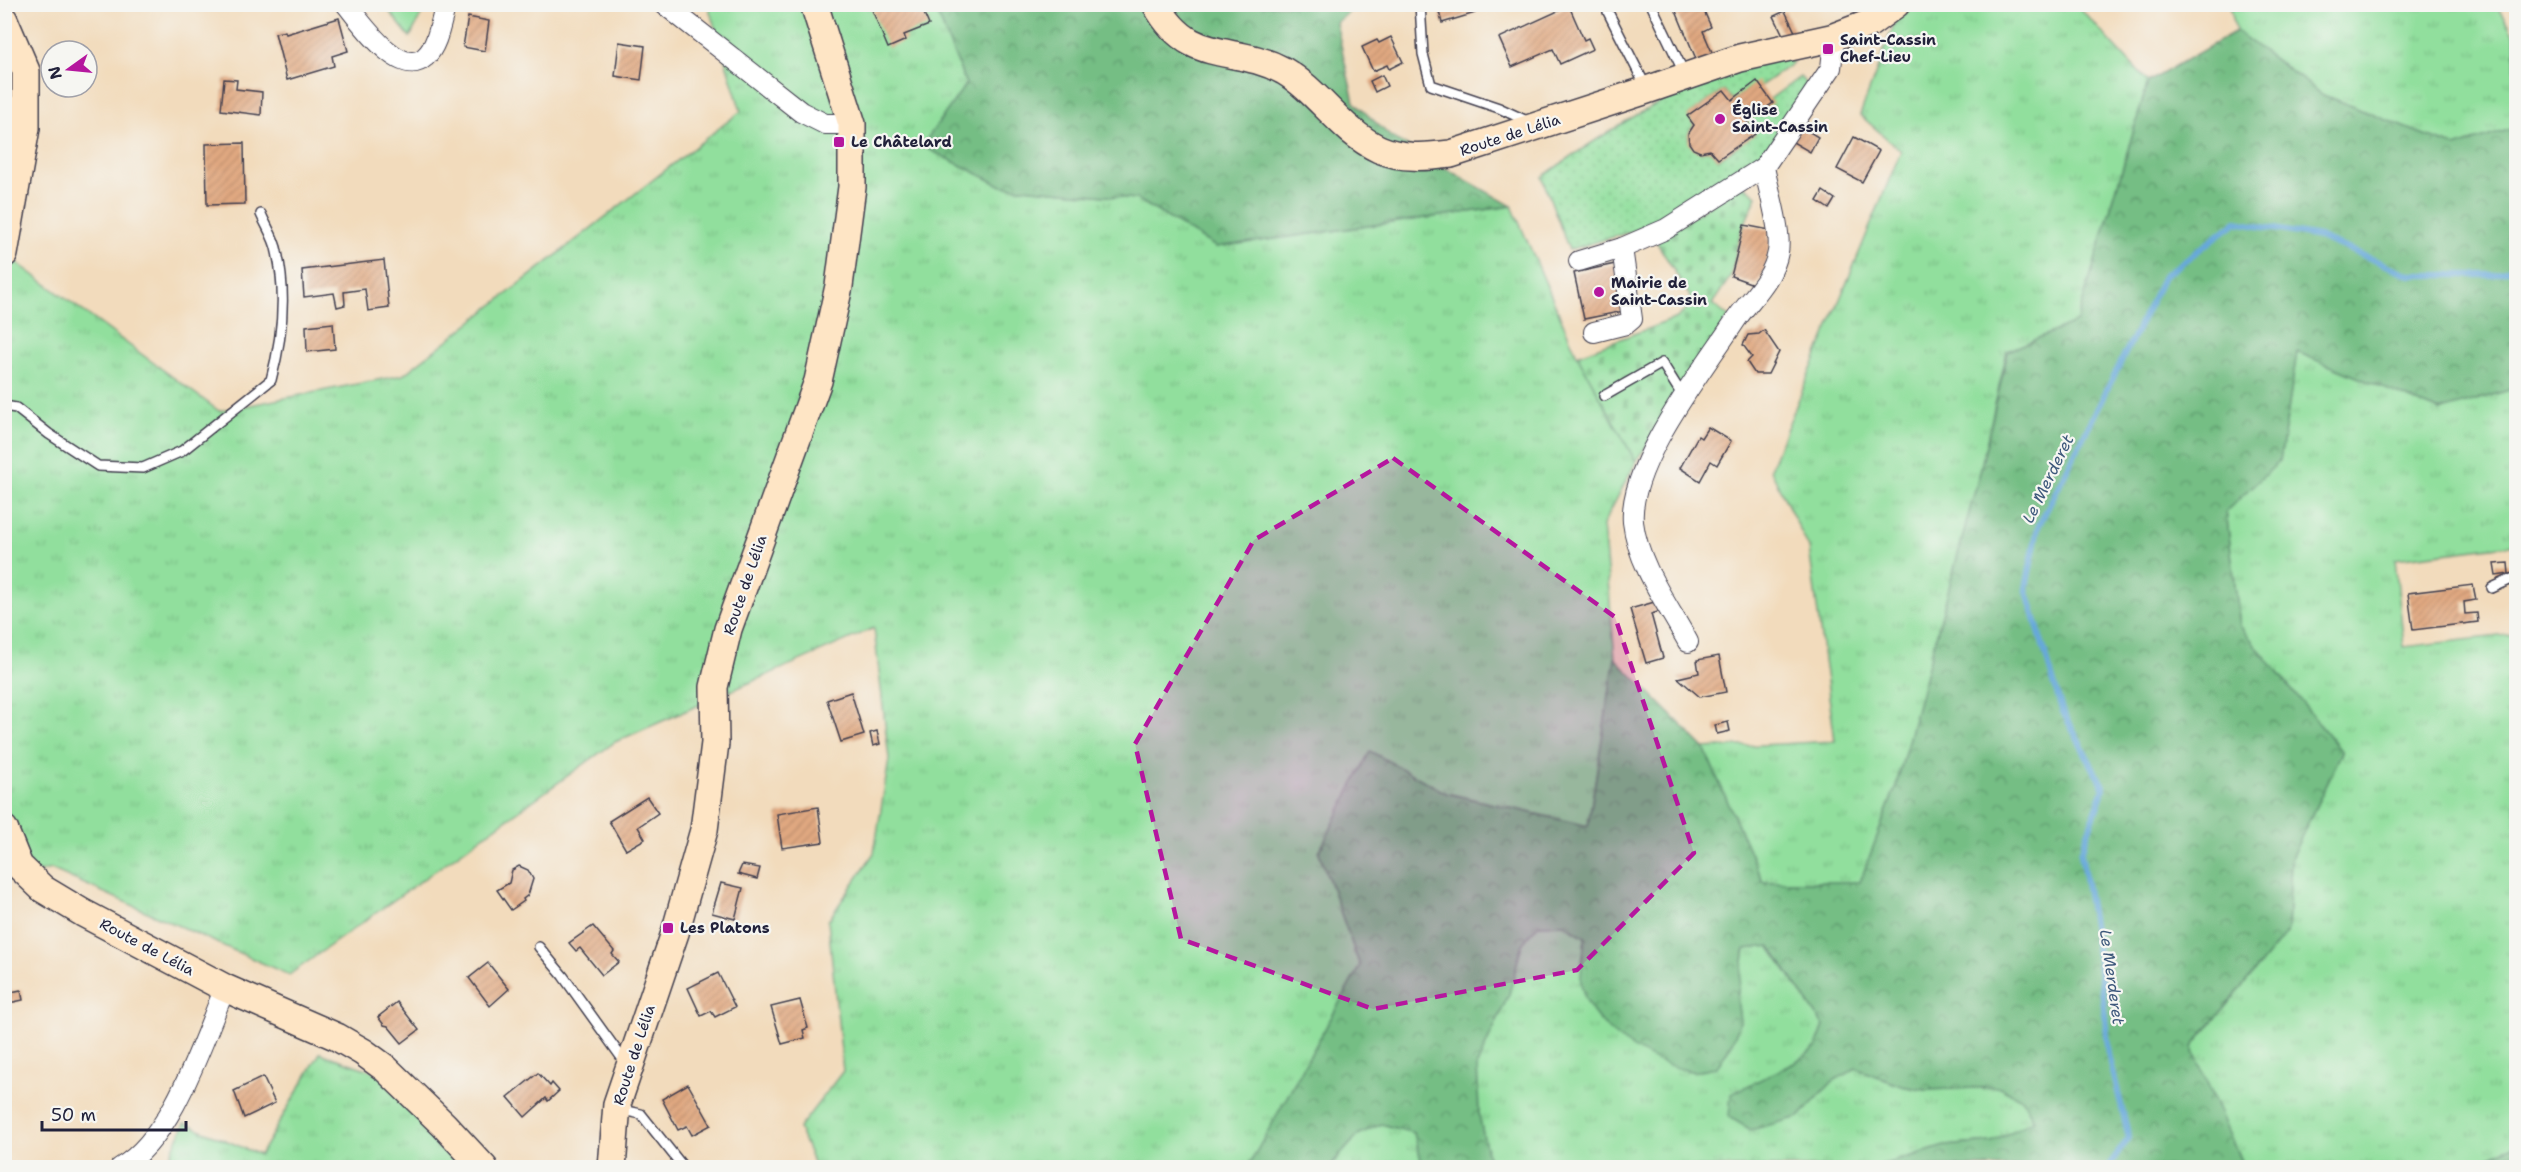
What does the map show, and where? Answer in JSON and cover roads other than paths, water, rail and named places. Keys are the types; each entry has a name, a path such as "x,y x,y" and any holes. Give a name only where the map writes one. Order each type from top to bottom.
{"street":[{"path":"346,4 392,55 408,63 419,61 427,56 446,4"},
{"path":"664,4 801,112 825,124 852,124"},
{"name":"Route de Lélia","path":"612,1167 616,1108 628,1066 675,933 704,830 715,743 714,687 728,629 818,381 839,286 852,187 852,124 814,4"},
{"name":"Route de Lélia","path":"1156,4 1166,23 1179,36 1200,48 1261,62 1283,71 1299,82 1359,137 1379,149 1398,155 1418,157 1451,154 1740,58 1830,39 1870,23 1896,4"},
{"path":"4,20 26,71 26,128 4,254"},
{"path":"1579,261 1622,248 1666,229 1764,166 1831,68 1833,50 1830,39"},
{"path":"1688,642 1650,574 1634,522 1635,494 1641,472 1651,452 1740,314 1768,279 1775,262 1779,239 1764,166"},
{"path":"1594,332 1626,324 1632,318 1622,248"},
{"name":"Route de Lélia","path":"4,829 19,866 43,890 225,988 337,1037 363,1052 385,1068 484,1167"},
{"path":"120,1167 133,1160 170,1116 225,988"}],"lane":[{"path":"1420,4 1423,54 1431,86 1499,108 1537,126"},
{"path":"1651,4 1686,77"},
{"path":"1608,12 1647,90"},
{"path":"4,406 16,408 98,466 143,468 182,451 271,380 283,319 281,285 277,251 261,214"},
{"path":"1604,396 1662,363 1684,398"},
{"path":"2492,588 2517,577"},
{"path":"539,947 563,976 628,1066"},
{"path":"616,1108 641,1114 684,1167"}],"waterway":[{"name":"Le Merderet","path":"2107,1168 2129,1138 2109,1055 2099,960 2081,853 2104,788 2062,710 2026,588 2038,527 2164,276 2236,222 2319,237 2410,275 2493,275 2516,267"}],"place":[{"name":"Saint-Cassin Chef-Lieu","path":"1828,49"},
{"name":"Église Saint-Cassin","path":"1720,119"},
{"name":"Le Châtelard","path":"839,142"},
{"name":"Mairie de Saint-Cassin","path":"1599,292"},
{"name":"Les Platons","path":"668,928"}]}
